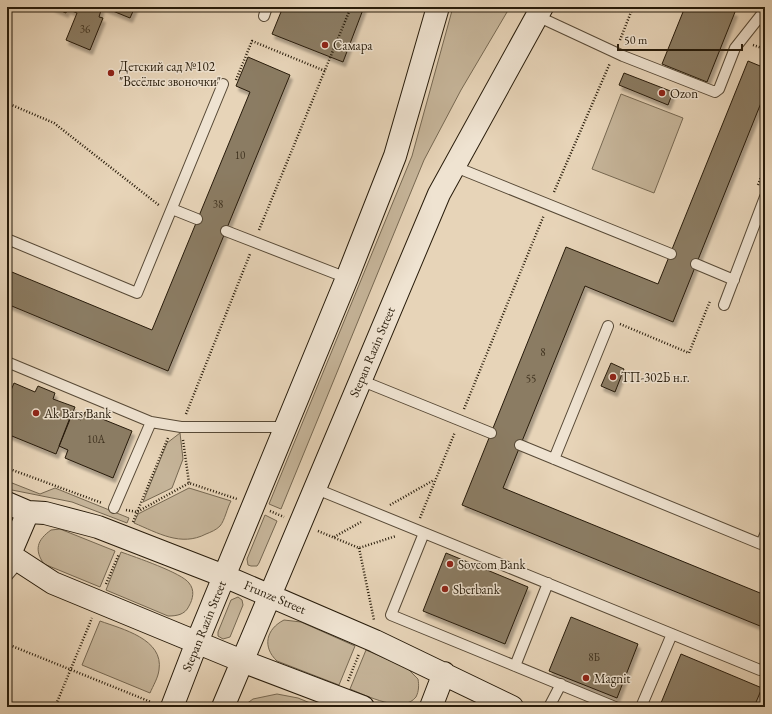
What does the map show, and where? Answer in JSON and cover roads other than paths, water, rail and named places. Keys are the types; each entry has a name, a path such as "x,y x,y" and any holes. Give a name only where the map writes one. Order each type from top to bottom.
{"main road":[{"name":"Stepan Razin Street","path":"172,707 197,642 347,278 394,156 438,7"},
{"name":"Stepan Razin Street","path":"223,707 439,194 539,11"},
{"name":"Frunze Street","path":"7,503 28,512 45,513 98,527 271,595 370,629 444,673 512,707"},
{"path":"28,512 11,561 52,583 242,661 363,707"},
{"path":"431,707 444,673"}],"lane":[{"path":"539,11 615,52 715,92 719,89 735,48 765,10"},
{"path":"7,239 137,293 223,84"},
{"path":"453,166 671,254"},
{"path":"724,305 765,197"},
{"path":"171,211 197,219"},
{"path":"226,231 347,278"},
{"path":"696,264 734,280"},
{"path":"554,459 610,324"},
{"path":"7,362 151,422 181,427 286,427"},
{"path":"360,380 491,433"},
{"path":"114,508 151,422"},
{"path":"520,446 761,544 765,535"},
{"path":"314,488 760,670"},
{"path":"420,531 391,615 616,707"},
{"path":"515,666 548,583"},
{"path":"641,707 672,634"},
{"path":"549,707 561,684"}],"place":[{"name":"Самара","path":"325,45"},
{"name":"Детский сад №102 \"Весёлые звоночки\"","path":"111,73"},
{"name":"Ozon","path":"662,93"},
{"name":"ТП-302Б н.г.","path":"613,377"},
{"name":"Ak Bars Bank","path":"36,413"},
{"name":"Sovcom Bank","path":"450,564"},
{"name":"Sberbank","path":"445,589"},
{"name":"Magnit","path":"586,678"}]}
